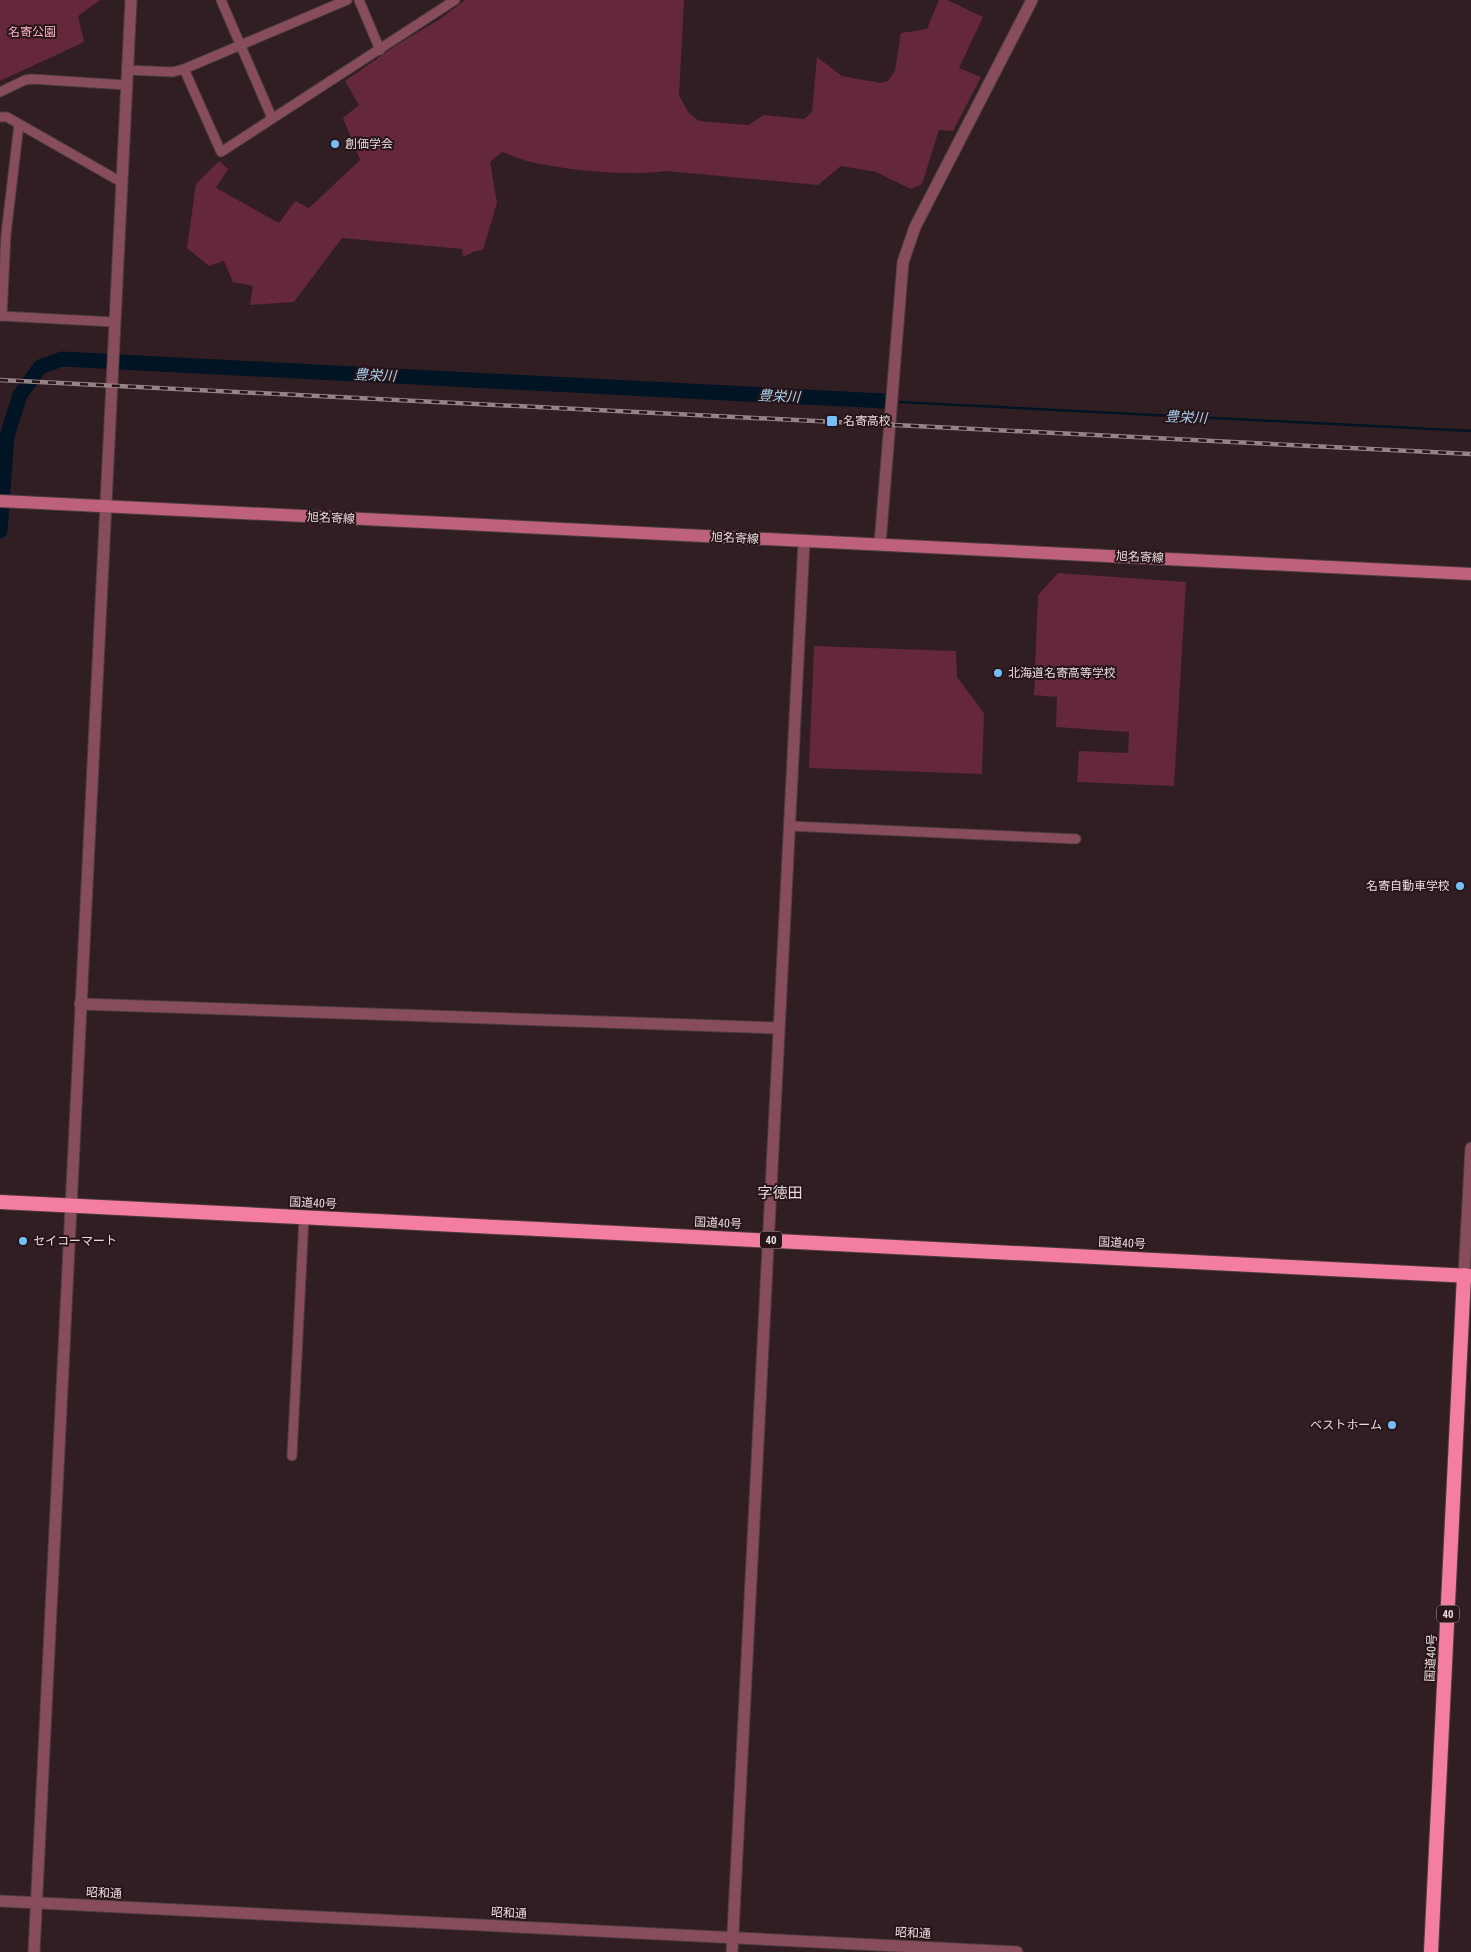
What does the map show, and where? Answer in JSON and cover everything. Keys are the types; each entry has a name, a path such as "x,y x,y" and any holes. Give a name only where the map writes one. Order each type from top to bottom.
{"highway":[{"name":"国道40号","path":"0,1202 1468,1276 1431,1952"}],"main road":[{"name":"旭名寄線","path":"0,501 1471,574"}],"street":[{"path":"34,1952 131,0"},
{"path":"221,0 272,118"},
{"path":"127,70 173,72 184,69 347,0"},
{"path":"359,0 380,50"},
{"path":"184,69 221,152 455,0"},
{"path":"880,544 903,262 915,227 1032,0"},
{"path":"0,92 24,80 32,79 126,85"},
{"path":"0,117 7,117 121,182"},
{"path":"19,124 3,234 1,316 114,322"},
{"path":"732,1952 804,542"},
{"path":"789,826 1076,839"},
{"path":"80,1004 778,1028"},
{"path":"1468,1276 1471,1148"},
{"path":"292,1456 304,1217"},
{"name":"昭和通","path":"0,1901 1016,1952"}],"green space":[{"name":"名寄公園","path":"0,0 100,0 78,16 84,42 0,81"},
{"path":"465,0 684,0 679,95 688,112 699,121 748,125 764,115 804,119 812,112 817,57 842,76 880,83 888,81 895,71 901,33 927,29 939,0 947,0 983,17 959,68 981,77 953,131 939,130 922,184 911,189 876,172 841,166 818,185 666,171 617,173 584,170 531,162 502,152 490,162 497,203 483,250 475,251 463,257 462,249 342,238 294,302 250,305 253,286 233,282 224,261 209,266 187,248 196,184 219,161 228,169 216,188 279,223 295,201 309,208 360,160 343,118 359,105 345,81 398,44 440,19"},
{"path":"1058,573 1186,582 1174,786 1077,782 1079,751 1128,753 1129,732 1056,727 1057,697 1034,695 1038,595"},
{"path":"814,646 956,651 957,677 984,713 982,774 809,768"}],"waterway":[{"name":"豊栄川","path":"0,531 7,436 20,395 40,367 62,359 884,401"},
{"name":"豊栄川","path":"900,402 1471,431"}],"railway":[{"path":"0,380 1471,454"}],"place":[{"name":"創価学会","path":"335,144"},
{"name":"名寄高校","path":"832,421"},
{"name":"北海道名寄高等学校","path":"998,673"},
{"name":"名寄自動車学校","path":"1460,886"},
{"name":"セイコーマート","path":"23,1241"},
{"name":"ベストホーム","path":"1392,1425"}],"district":[{"name":"字徳田","path":"780,1193"}]}
